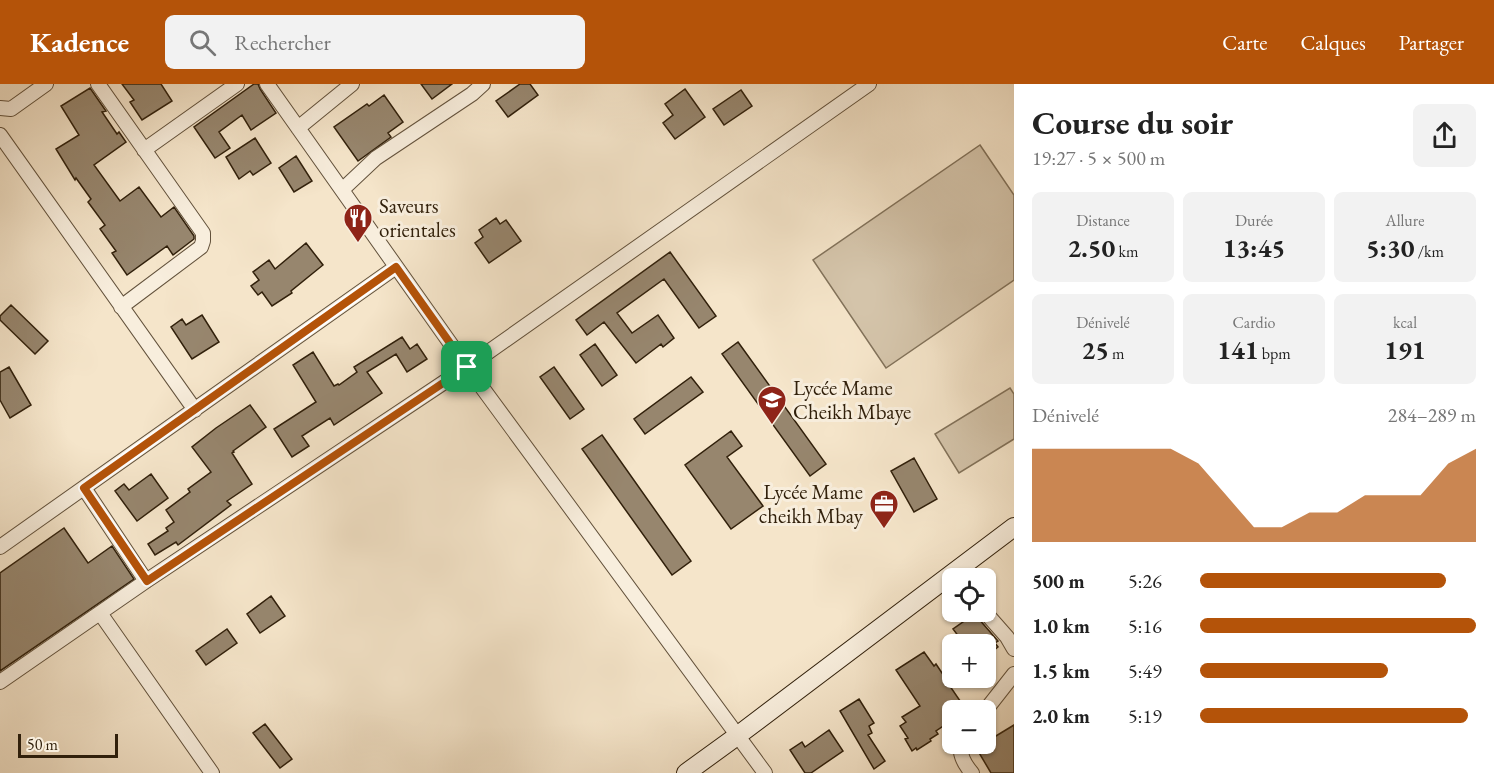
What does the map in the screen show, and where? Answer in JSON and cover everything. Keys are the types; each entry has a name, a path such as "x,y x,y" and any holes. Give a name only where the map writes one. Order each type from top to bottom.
{"main road":[{"path":"964,568 1014,527"},
{"path":"686,773 942,585"}],"street":[{"path":"0,108 11,109 46,84"},
{"path":"98,84 203,233 201,247 121,307"},
{"path":"144,150 237,84"},
{"path":"267,84 467,367 765,773"},
{"path":"298,128 352,84"},
{"path":"342,190 376,158 483,84"},
{"path":"0,682 467,367 868,84"},
{"path":"0,135 195,410"},
{"path":"0,547 396,267"},
{"path":"84,488 147,581"},
{"path":"100,613 212,773"},
{"path":"994,622 1014,649"},
{"path":"994,700 1014,674"},
{"path":"961,754 965,765 972,773"}],"shaded area":[{"path":"980,145 1014,195 1014,280 886,368 813,260"},
{"path":"1010,388 1014,394 1014,439 959,473 935,434"}],"building":[{"path":"122,84 161,84 172,101 142,120 130,102 134,100"},
{"path":"254,84 258,84 276,113 251,130 242,115 219,132 230,148 215,158 194,127"},
{"path":"421,84 452,84 432,99"},
{"path":"520,84 530,84 538,95 508,117 496,101"},
{"path":"90,88 106,111 102,112 117,134 119,132 126,142 94,165 120,201 139,187 161,217 174,207 194,236 194,239 173,255 167,246 127,275 112,253 116,251 100,229 105,225 88,202 91,199 76,178 75,180 56,149 79,135 61,106"},
{"path":"685,89 705,117 675,139 663,123 673,115 665,104"},
{"path":"741,90 752,106 724,125 713,109"},
{"path":"384,95 403,122 388,133 391,137 358,161 334,127"},
{"path":"255,138 271,163 253,175 250,171 239,179 226,157"},
{"path":"296,156 312,181 294,192 279,168"},
{"path":"496,218 500,224 506,220 521,241 489,263 475,243 483,237 479,230"},
{"path":"306,243 323,265 291,291 292,293 272,306 262,292 258,295 251,286 259,280 253,272 269,260 275,269"},
{"path":"670,252 716,316 699,328 664,279 617,313 632,333 658,315 674,338 663,347 661,344 636,363 604,322 587,335 576,320"},
{"path":"11,305 48,341 35,354 0,320 0,316"},
{"path":"202,315 219,342 192,359 171,327 182,319 186,325"},
{"path":"402,337 410,349 417,344 427,359 407,372 396,354 367,372 382,393 334,425 330,418 302,436 309,446 292,457 274,429 316,402 293,365 313,352 334,386 339,385 357,372 354,367"},
{"path":"738,342 826,464 810,476 722,354"},
{"path":"595,344 617,375 602,386 580,355"},
{"path":"9,367 31,405 10,418 0,400 0,372"},
{"path":"554,367 584,409 570,419 540,377"},
{"path":"691,377 703,392 645,434 634,419"},
{"path":"250,405 266,427 232,453 252,484 227,501 231,505 178,545 176,542 155,555 148,544 168,531 166,528 174,522 166,510 190,492 188,489 211,472 192,447"},
{"path":"731,431 742,446 727,457 763,506 731,529 685,465"},
{"path":"602,435 691,561 672,575 582,449"},
{"path":"914,458 937,499 914,512 891,471"},
{"path":"151,474 168,498 137,521 115,491 124,484 129,490"},
{"path":"64,528 88,563 112,546 134,579 0,671 0,573"},
{"path":"271,596 285,616 260,633 247,614"},
{"path":"963,622 981,622 992,634 957,634 953,629"},
{"path":"227,629 237,643 206,665 196,651"},
{"path":"924,652 942,673 942,688 951,688 959,700 942,700 942,727 936,731 938,734 930,739 931,741 917,750 916,748 912,751 905,739 908,738 900,726 906,722 902,717 920,706 896,670"},
{"path":"859,699 874,723 869,726 872,733 868,735 885,761 874,769 840,711"},
{"path":"265,724 292,759 280,768 253,733"},
{"path":"1014,725 1014,773 991,773 980,754 996,754 996,736"},
{"path":"829,730 843,751 811,773 805,773 790,750 802,742 805,747"}],"place":[{"name":"Saveurs orientales","path":"358,244"},
{"name":"Lycée Mame Cheikh Mbaye","path":"772,426"},
{"name":"Lycée Mame cheikh Mbay","path":"884,530"}],"route":[{"path":"396,267 467,367 147,581 84,488 396,267"}]}
